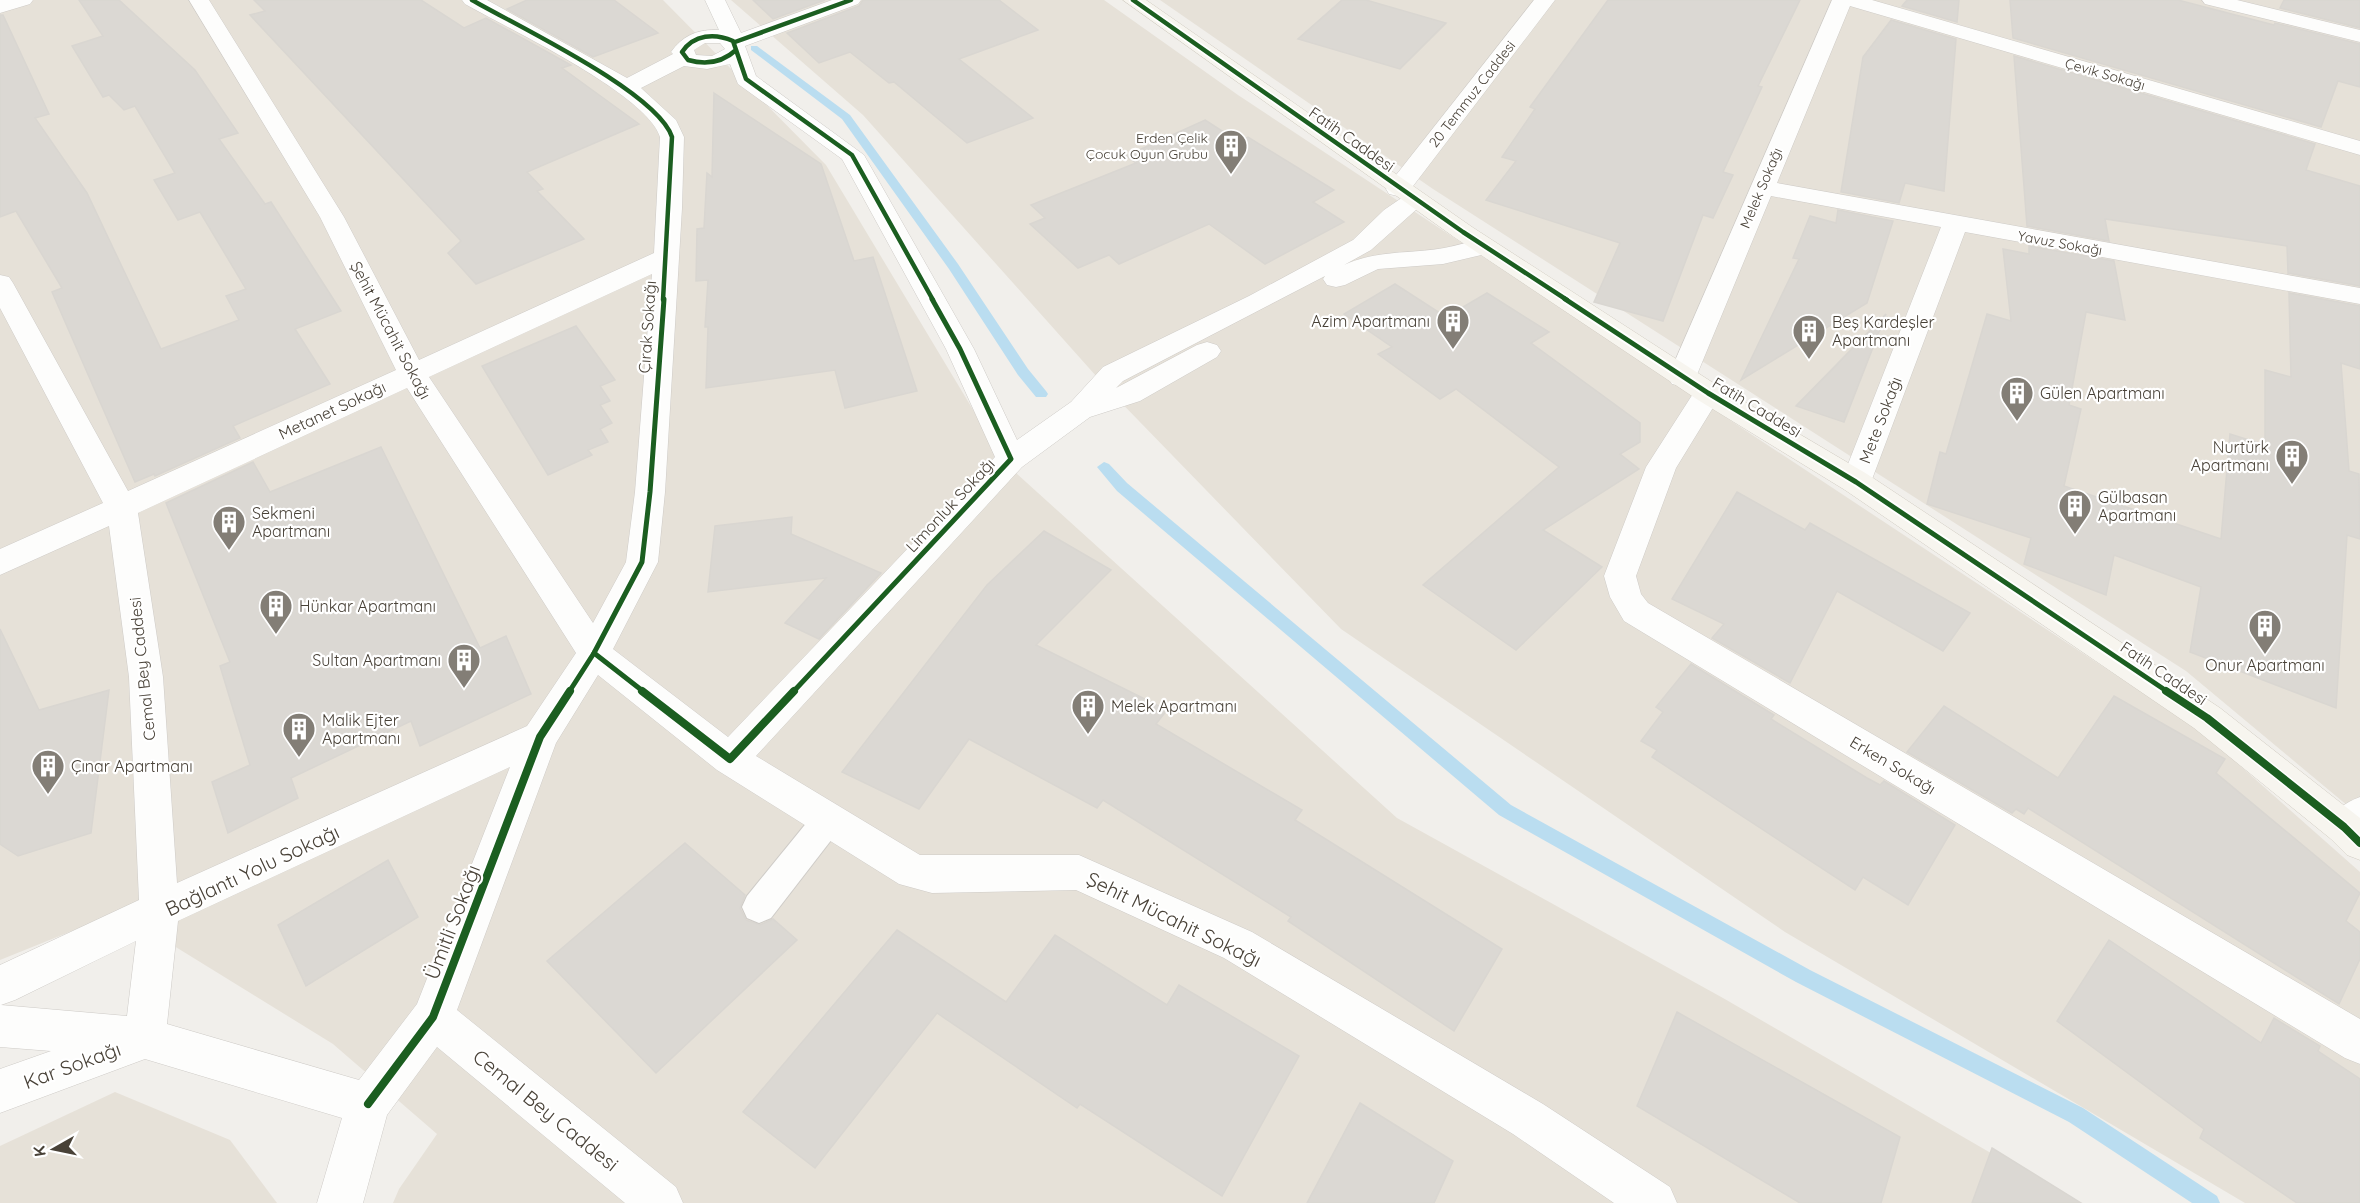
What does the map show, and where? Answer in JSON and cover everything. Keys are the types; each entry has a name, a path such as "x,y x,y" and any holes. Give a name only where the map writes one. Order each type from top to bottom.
{"main road":[{"name":"Fatih Caddesi","path":"1133,0 1485,247 1695,385 1856,482 2207,718 2355,828"}],"street":[{"path":"0,7 23,0"},
{"name":"Şehit Mücahit Sokağı","path":"199,0 332,217 411,372 594,653"},
{"name":"Çırak Sokağı","path":"472,0 627,87 668,125 672,137 670,208 664,258 650,492 642,562 594,653 540,737"},
{"name":"Limonluk Sokağı","path":"715,0 735,46 746,79 852,155 960,349 1011,459 730,759"},
{"path":"627,87 684,57 684,48 699,39 718,36 735,46 851,0"},
{"name":"20 Temmuz Caddesi","path":"1082,409 1113,374 1258,302 1362,245 1393,215 1545,0"},
{"name":"Melek Sokağı","path":"1695,385 1761,187 1842,0"},
{"name":"Çevik Sokağı","path":"1850,0 2360,148"},
{"path":"2212,0 2360,36"},
{"name":"Yavuz Sokağı","path":"1761,187 2360,296"},
{"name":"Mete Sokağı","path":"1856,482 1956,224"},
{"path":"1011,459 1082,409 1130,394 1332,282 1373,262 1443,256 1485,247"},
{"name":"Metanet Sokağı","path":"0,563 122,509 411,372 664,258"},
{"name":"Cemal Bey Caddesi","path":"0,283 122,509 146,677 159,910"},
{"name":"Erken Sokağı","path":"1695,385 1620,576 1626,597 1636,612 2360,1042"},
{"path":"594,653 730,759"},
{"name":"Bağlantı Yolu Sokağı","path":"145,1038 159,910 540,737"},
{"name":"Ümitli Sokağı","path":"340,1203 368,1104 433,1017 540,737"},
{"name":"Şehit Mücahit Sokağı","path":"730,759 913,872 932,875 1057,871 1079,873 1238,945 1528,1119 1654,1203"},
{"path":"0,986 159,910"},
{"name":"Cemal Bey Caddesi","path":"433,1017 660,1203"},
{"path":"0,1026 145,1038 368,1104"},
{"name":"Kar Sokağı","path":"0,1091 145,1038"}],"lane":[{"path":"759,907 828,820"}],"shaded area":[{"path":"0,0 663,0 826,165 1005,463 1397,818 1723,998 2077,1203 393,1203 399,1189 437,1134 333,1044 119,912 0,960"},
{"path":"731,0 1104,0 1238,95 2202,732 2360,872 2360,1203 2245,1203 1785,932 1341,629 1105,386 863,115"},
{"path":"1160,0 2360,0 2360,816 2186,671 1433,189"},
{"path":"115,1092 230,1140 277,1203 0,1203 0,1146"}],"building":[{"path":"79,0 119,0 195,70 238,133 219,139 265,204 271,202 341,311 295,329 330,384 233,426 240,438 155,476 154,474 135,482 52,292 62,288 16,211 0,217 0,15 3,15 49,114 35,118 87,193 161,349 239,320 226,296 246,289 200,212 178,220 154,180 175,173 135,106 124,110 109,95 103,97 72,46 103,36"},
{"path":"254,0 421,0 464,28 486,18 571,65 562,68 639,124 527,172 543,189 537,191 584,239 476,284 448,253 461,241 250,15 265,11"},
{"path":"527,0 614,0 658,33 593,57 507,9"},
{"path":"753,0 825,0 773,19"},
{"path":"863,0 999,0 1038,30 959,59 1033,118 967,143 894,82 889,83 850,52 819,63 787,33 859,6"},
{"path":"1342,0 1366,0 1446,23 1400,69 1298,39"},
{"path":"1608,0 1800,0 1758,86 1762,87 1723,172 1733,175 1713,218 1703,215 1663,321 1594,302 1620,243 1486,200 1516,161 1502,157 1535,109 1530,107"},
{"path":"1907,0 1959,0 1957,22 1902,6"},
{"path":"2010,0 2178,0 2360,44 2360,87 2338,81 2321,127 2013,38"},
{"path":"2284,0 2360,0 2360,28 2280,8"},
{"path":"1891,20 1956,39 1944,191 1905,183 1899,203 1841,192 1863,57"},
{"path":"2014,56 2315,144 2306,170 2360,186 2360,286 2288,273 2287,246 2105,219 2109,241 2027,226"},
{"path":"714,93 821,164 854,261 873,257 917,391 845,408 835,370 706,388 708,327 705,327 708,280 696,281 697,229 704,228 707,173 712,177"},
{"path":"1205,120 1239,142 1248,137 1334,190 1313,202 1344,222 1265,264 1209,224 1119,264 1109,255 1078,268 1030,224 1045,218 1031,205 1136,163 1126,156"},
{"path":"1838,210 1893,221 1867,303 1741,380 1799,259 1793,258 1810,216 1836,223"},
{"path":"2029,246 2114,261 2125,320 2086,312 2069,405 2081,409 2064,486 2221,539 2230,434 2265,445 2265,370 2291,377 2289,293 2360,306 2360,369 2341,363 2349,471 2359,474 2360,539 2347,535 2336,708 2190,652 2201,587 2114,555 2106,595 2024,564 2031,538 1927,504 1940,452 1946,454 1987,314 2011,321 2003,249 2029,254"},
{"path":"1395,284 1446,317 1487,293 1549,332 1531,343 1640,423 1640,442 1620,454 1639,469 1543,530 1602,567 1516,650 1423,585 1559,467 1456,389 1440,399 1378,354 1392,347 1344,314"},
{"path":"1886,314 1844,422 1796,406"},
{"path":"576,326 615,380 600,386 610,401 600,405 612,423 600,429 608,442 588,450 592,455 548,475 482,366"},
{"path":"381,447 480,648 506,636 531,694 420,746 411,721 291,778 298,798 228,833 212,782 250,765 220,666 230,662 166,503 253,462 270,492"},
{"path":"1737,492 1805,530 1810,523 1970,613 1943,651 1837,591 1790,683 1712,638 1724,624 1672,599"},
{"path":"792,517 791,534 881,573 819,639 785,623 826,578 708,592 715,526"},
{"path":"1044,531 1111,570 1036,645 1167,710 1156,724 1302,810 1295,820 1502,949 1454,1031 1288,921 1291,917 1103,800 1097,808 969,739 919,809 842,772 987,585"},
{"name":"Çınar Apartmanı","path":"0,629 39,710 109,690 91,833 18,856 0,844"},
{"path":"1691,664 1774,715 1771,719 1867,778 1880,785 1884,781 1955,825 1908,905 1863,877 1855,890 1652,757 1657,750 1641,741 1663,712 1656,707"},
{"path":"2114,696 2225,759 2216,773 2360,893 2346,921 2360,932 2360,959 2339,1004 2028,808 2024,814 2016,809 2012,813 1907,752 1944,706 2058,778"},
{"path":"685,843 745,895 740,908 746,920 760,925 773,919 797,940 656,1073 547,961"},
{"path":"388,860 418,917 306,986 278,925"},
{"path":"897,930 1006,1002 1055,935 1167,1005 1179,985 1299,1056 1222,1196 1080,1104 1077,1108 937,1013 815,1168 743,1112"},
{"path":"2109,940 2261,1043 2274,1018 2320,1046 2318,1051 2360,1079 2360,1203 2297,1203 2200,1138 2204,1129 2057,1021"},
{"path":"1677,1012 1900,1137 1881,1203 1800,1203 1637,1106"},
{"path":"1360,1103 1453,1161 1434,1203 1307,1203"},
{"path":"1992,1148 2081,1203 1972,1203"}],"waterway":[{"path":"754,48 846,117 954,267 1023,372 1041,394"},
{"path":"1104,467 1122,487 1505,810 1803,976 2076,1115 2210,1203"}],"cycle path":[{"path":"368,1104 433,1017 540,737 594,653 642,562 650,492 670,208 672,137 668,125 627,87 472,0"},
{"path":"735,42 851,0"},
{"path":"1133,0 1463,232 1708,393 1856,482 2207,718 2344,827 2360,843"},
{"path":"594,653 730,759 1011,459 960,349 852,155 746,79 733,41 712,36 698,38 686,46 682,52 688,60 707,63 726,58 736,50"}],"place":[{"name":"Erden Çelik Çocuk Oyun Grubu","path":"1231,175"},
{"name":"Azim Apartmanı","path":"1453,350"},
{"name":"Beş Kardeşler Apartmanı","path":"1809,360"},
{"name":"Gülen Apartmanı","path":"2017,422"},
{"name":"Nurtürk Apartmanı","path":"2292,485"},
{"name":"Gülbasan Apartmanı","path":"2075,535"},
{"name":"Sekmeni Apartmanı","path":"229,551"},
{"name":"Hünkar Apartmanı","path":"276,635"},
{"name":"Onur Apartmanı","path":"2265,655"},
{"name":"Sultan Apartmanı","path":"464,689"},
{"name":"Melek Apartmanı","path":"1088,735"},
{"name":"Malik Ejter Apartmanı","path":"299,758"},
{"name":"Çınar Apartmanı","path":"48,795"}]}
